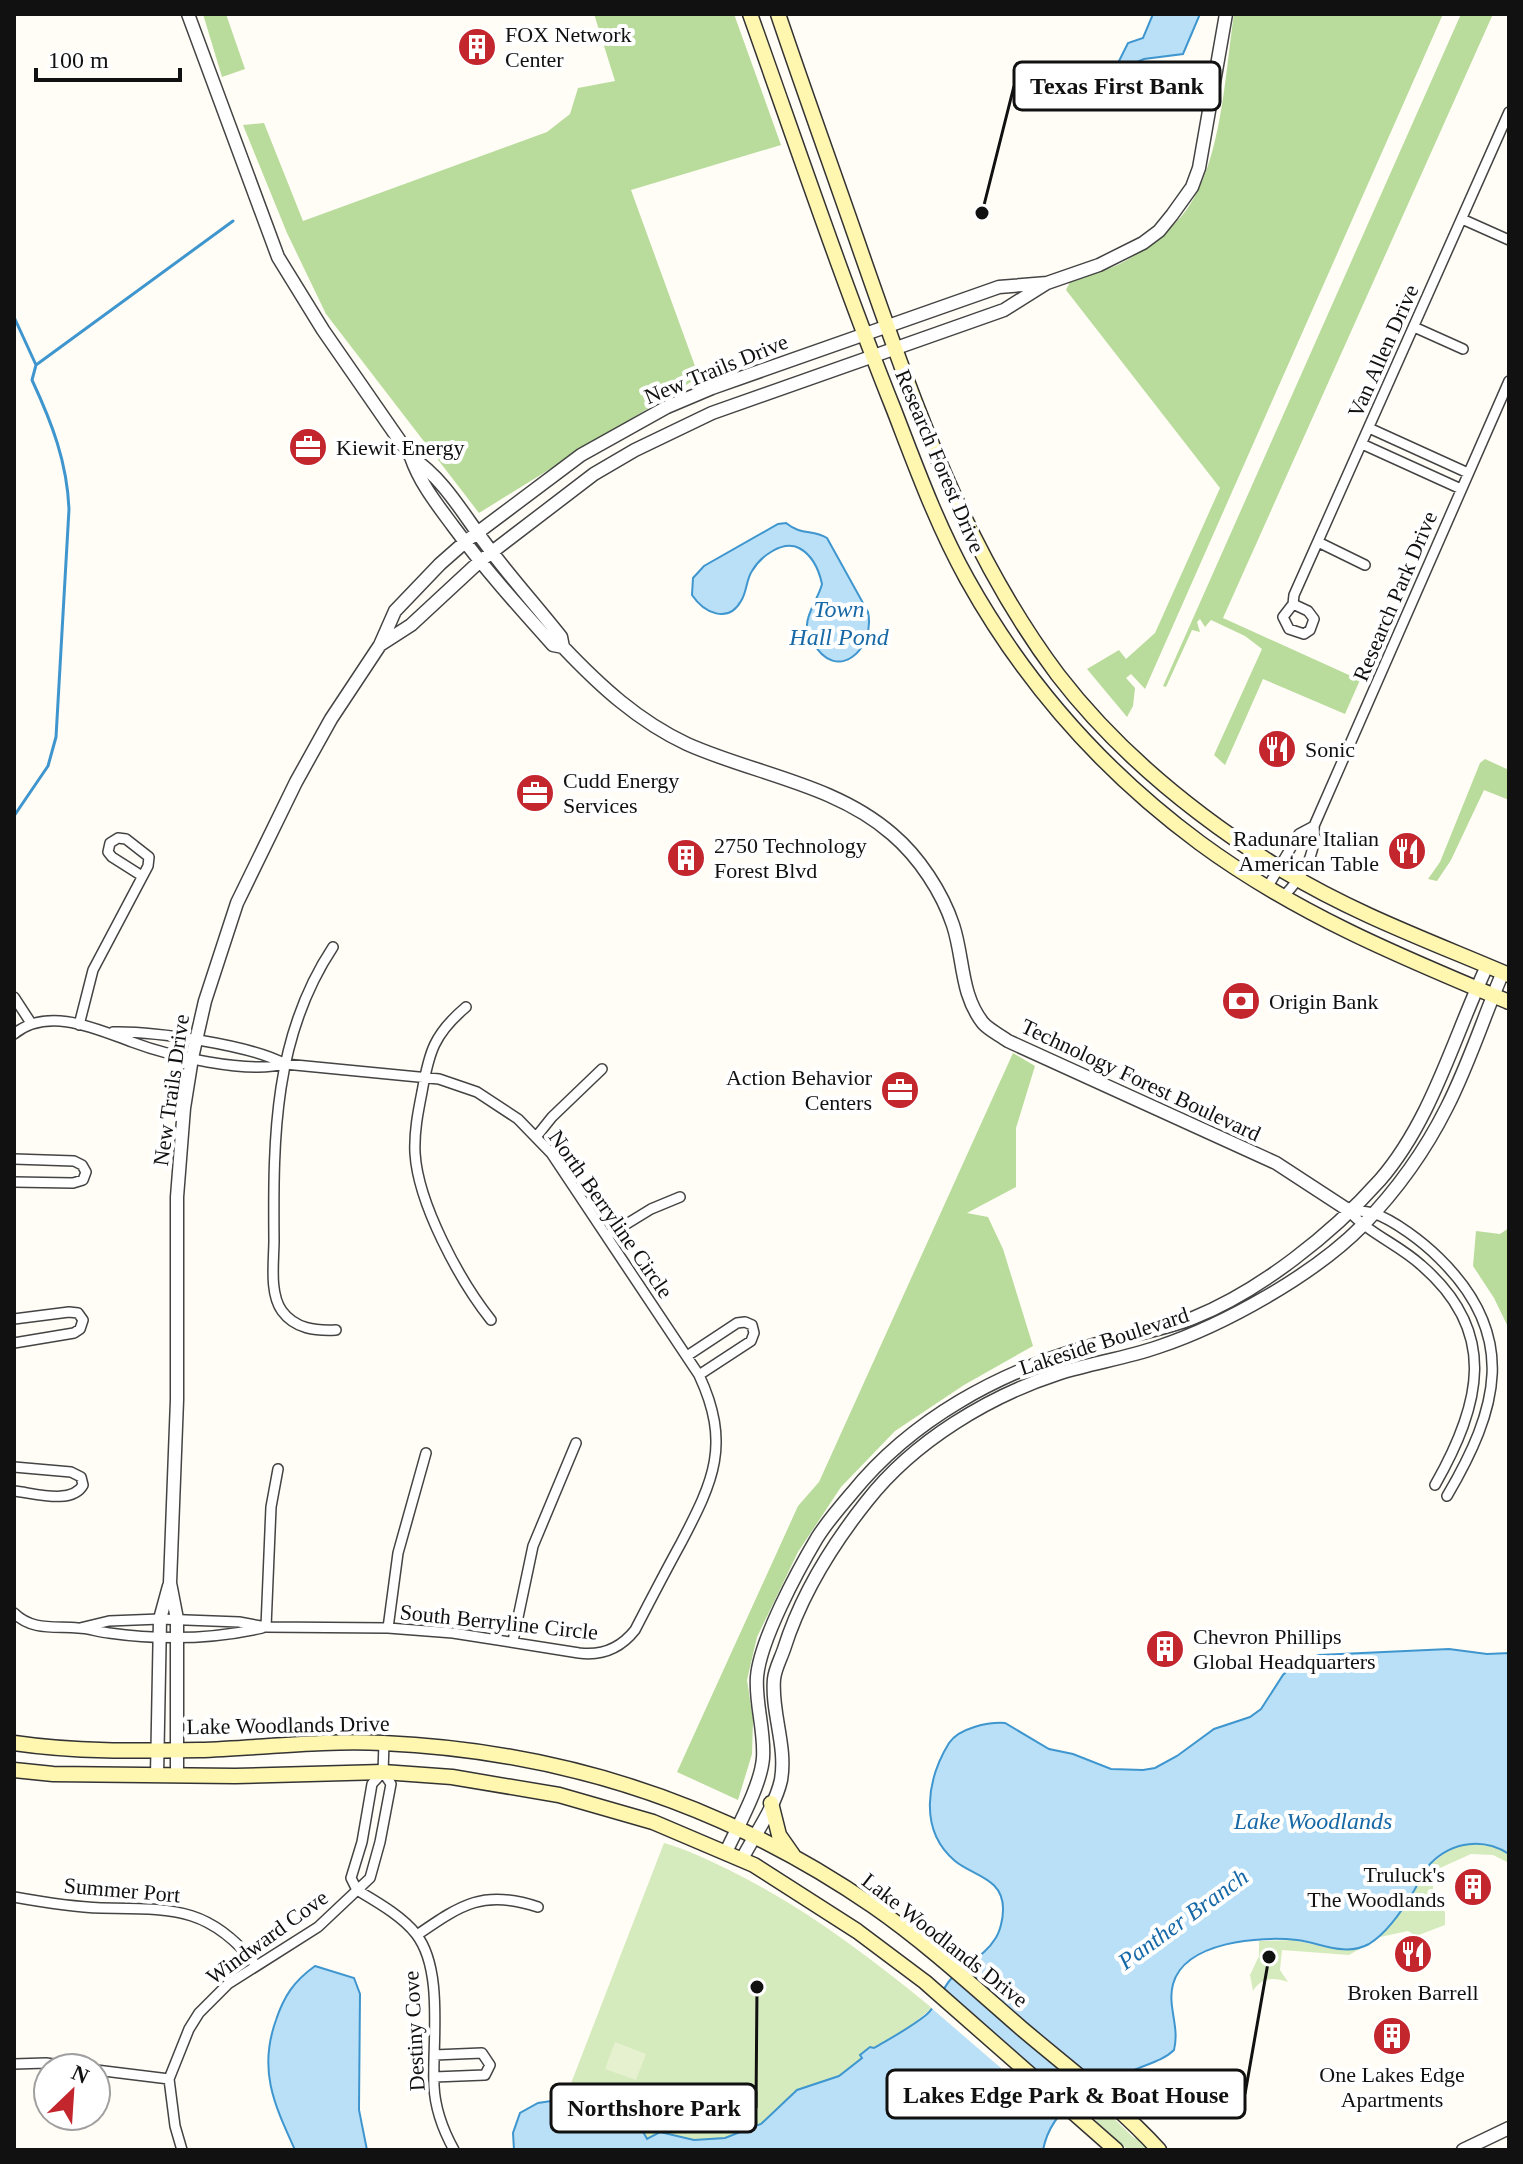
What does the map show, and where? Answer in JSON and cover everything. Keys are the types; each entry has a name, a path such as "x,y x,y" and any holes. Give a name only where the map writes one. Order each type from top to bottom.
{"main road":[{"name":"Research Forest Drive","path":"750,14 863,334 933,510 966,578 1041,692 1088,745 1142,796 1201,844 1267,888 1378,947 1509,1002"},
{"path":"766,14 779,18"},
{"name":"Research Forest Drive","path":"779,18 887,326 955,502 988,567 1060,677 1105,729 1170,789 1215,825 1299,880 1388,926 1506,974"},
{"name":"Lake Woodlands Drive","path":"14,1743 64,1749 384,1743 512,1755 566,1766 661,1796 737,1828 873,1906 943,1961 1159,2150"},
{"name":"Lake Woodlands Drive","path":"14,1770 43,1774 157,1775 383,1772 452,1777 559,1795 653,1822 742,1859 786,1883 846,1923 925,1982 1116,2150"},
{"path":"771,1803 779,1835 795,1859"}],"street":[{"name":"Technology Forest Boulevard","path":"188,14 278,257 308,308 411,457 422,483 479,562 553,645 563,647 618,700 661,731 689,745 838,800 893,834 926,873 952,923 967,995 984,1024 1008,1041 1276,1163 1348,1210 1362,1226 1405,1252 1437,1279 1459,1307 1471,1333 1476,1364 1469,1408 1452,1453 1435,1485"},
{"name":"New Trails Drive","path":"380,645 411,625 491,552 594,474 668,434 712,413 1004,310 1047,283 1099,265 1143,243 1159,231 1192,187 1204,149 1226,14"},
{"name":"Van Allen Drive","path":"1293,604 1294,595 1508,117"},
{"path":"1462,219 1509,240"},
{"name":"New Trails Drive","path":"177,1775 177,1619 170,1583 177,1400 175,1234 184,1108 196,1041 237,903 331,719 380,645 395,611 465,542 581,455 667,407 712,388 999,287 1047,283"},
{"path":"1414,327 1463,349"},
{"name":"Research Park Drive","path":"1283,897 1299,880 1316,844 1314,826 1509,381"},
{"path":"667,407 684,426"},
{"path":"667,407 668,434"},
{"path":"1369,428 1468,473"},
{"path":"1362,444 1461,489"},
{"name":"Technology Forest Boulevard","path":"411,457 427,468 445,488 491,552 561,637 563,647"},
{"path":"1318,542 1365,565"},
{"name":"Research Park Drive","path":"1267,888 1299,834 1314,826"},
{"path":"79,1025 93,970 148,866 149,857 126,839 118,838 110,843 108,852 112,857 142,876"},
{"path":"333,947 306,991 285,1064 275,1136 275,1289 279,1308 288,1318 316,1331 336,1330"},
{"name":"Lakeside Boulevard","path":"726,1852 761,1775 763,1755 757,1676 764,1648 818,1536 880,1462 921,1426 968,1395 1054,1358 1179,1323 1240,1296 1299,1255 1381,1179 1412,1131 1487,966"},
{"name":"Lakeside Boulevard","path":"742,1859 781,1780 774,1678 789,1631 816,1576 868,1500 925,1445 977,1410 1058,1374 1156,1348 1245,1310 1314,1265 1362,1226 1414,1161 1448,1106 1493,996 1506,974"},
{"path":"14,997 31,1023 14,1034"},
{"path":"466,1007 441,1030 431,1048 415,1129 418,1175 429,1209 470,1293 491,1320"},
{"name":"North Berryline Circle","path":"31,1023 47,1021 79,1025 192,1058 269,1068 285,1064 424,1077 477,1092 518,1119 551,1153 699,1375"},
{"name":"North Berryline Circle","path":"110,1032 135,1031 196,1041 270,1056 285,1064"},
{"path":"536,1137 572,1096 602,1069"},
{"path":"14,1159 74,1161 82,1165 86,1172 83,1180 73,1183 14,1182"},
{"path":"607,1236 651,1209 680,1197"},
{"name":"Technology Forest Boulevard","path":"1348,1210 1373,1213 1412,1236 1446,1265 1474,1302 1487,1329 1493,1362 1487,1408 1469,1456 1447,1496"},
{"path":"1240,1296 1245,1310"},
{"path":"14,1319 69,1312 78,1313 83,1320 80,1329 74,1333 14,1343"},
{"path":"687,1356 737,1323 752,1325 754,1333 751,1341 699,1375"},
{"path":"1054,1358 1058,1374"},
{"name":"South Berryline Circle","path":"80,1628 109,1621 177,1619 239,1622 266,1627 388,1628 453,1633 594,1655 617,1647 635,1630 702,1502 715,1462 717,1427 713,1408 699,1375"},
{"path":"513,1641 533,1546 576,1443"},
{"path":"388,1628 398,1553 426,1453"},
{"path":"14,1467 71,1472 81,1477 83,1485 79,1493 70,1497 14,1491"},
{"path":"266,1627 271,1507 278,1469"},
{"path":"818,1536 834,1548"},
{"name":"New Trails Drive","path":"157,1775 160,1619 170,1583"},
{"name":"South Berryline Circle","path":"14,1613 31,1624 47,1627 160,1637 222,1636 266,1627"},
{"path":"775,1622 789,1631"},
{"name":"Windward Cove","path":"182,2150 175,2126 169,2079 189,2029 199,2013 228,1984 318,1927 370,1878 391,1784 383,1772 384,1743"},
{"name":"Windward Cove","path":"357,1890 351,1878 362,1842 372,1784 383,1772"},
{"path":"357,1890 402,1920 417,1935 453,1910 484,1899 516,1900 538,1907"},
{"name":"Summer Port","path":"14,1897 98,1908 175,1910 222,1931 236,1941 256,1965"},
{"name":"Destiny Cove","path":"417,1935 426,1954 433,1983 436,2105 454,2150"},
{"path":"434,2055 482,2053 490,2065 485,2075 434,2077"},
{"path":"112,2072 169,2079"},
{"path":"1463,2150 1509,2128"}],"green space":[{"path":"203,14 226,14 245,69 222,77"},
{"path":"594,14 734,14 781,145 631,190 699,377 479,513 326,314 287,233 243,125 264,123 303,221 547,132 570,114 578,88 615,81"},
{"path":"1234,14 1443,14 1145,689 1131,674 1126,678 1135,688 1133,706 1127,717 1087,669 1119,650 1126,659 1155,633 1220,488 1066,290 1070,282 1113,267 1144,250 1187,209 1199,189 1215,141"},
{"path":"1461,14 1493,14 1223,618 1360,680 1345,714 1263,679 1225,765 1214,755 1262,649 1245,636 1211,620 1205,627 1200,619 1197,622 1200,632 1192,630 1166,687 1163,686"},
{"path":"1485,759 1509,770 1509,800 1484,790 1451,860 1437,881 1428,879 1440,862 1480,763"},
{"path":"1013,1053 1035,1066 1016,1128 1016,1187 967,1213 988,1217 1003,1249 1033,1346 964,1385 895,1431 841,1487 798,1552 757,1637 747,1680 753,1720 752,1754 738,1800 677,1772 798,1506 819,1482"},
{"path":"1509,1228 1509,1329 1473,1266 1476,1231 1500,1234"},
{"path":"664,1843 755,1883 808,1915 859,1950 932,2008 909,2027 872,2049 869,2047 861,2055 862,2058 839,2076 797,2090 761,2124 725,2138 694,2140 661,2132 647,2139 640,2128 563,2104"},
{"path":"1469,1843 1499,1848 1509,1854 1509,1863 1493,1855 1471,1854 1440,1868 1433,1880 1433,1899 1445,1912 1445,1925 1416,1936 1408,1931 1380,1937 1349,1955 1282,1950 1280,1970 1288,1982 1268,1979 1253,1991 1250,1975 1259,1956 1259,1941 1294,1940 1328,1948 1380,1934 1407,1902 1430,1865 1446,1852"},
{"path":"615,2042 646,2054 636,2080 605,2069"},
{"path":"1105,2110 1149,2150 1128,2150 1096,2121"}],"water":[{"path":"1153,14 1200,14 1183,54 1137,62 1119,96 1104,94 1106,77 1114,71 1128,43 1143,38"},
{"name":"Town Hall Pond","path":"786,523 797,530 827,538 868,612 866,638 852,657 832,661 822,655 813,642 808,620 822,584 814,563 799,548 779,548 760,560 750,575 741,601 730,612 709,611 692,595 693,578 704,566 778,524"},
{"name":"Lake Woodlands","path":"1449,1649 1487,1654 1509,1653 1509,1854 1479,1844 1449,1850 1426,1869 1389,1927 1360,1948 1342,1949 1297,1940 1264,1939 1226,1944 1192,1958 1180,1970 1173,1984 1174,2050 1077,2098 1056,2120 1043,2150 514,2150 513,2133 520,2113 538,2103 551,2101 641,2128 647,2139 660,2132 694,2140 725,2138 761,2124 797,2090 839,2076 862,2058 860,2055 870,2047 874,2048 926,2015 950,1980 991,1945 998,1933 1003,1910 1002,1899 993,1884 962,1866 943,1849 931,1820 931,1788 935,1772 949,1743 960,1733 982,1725 1005,1723 1049,1749 1073,1754 1111,1769 1155,1768 1214,1729 1250,1717 1261,1709 1283,1675 1295,1663 1319,1655"},
{"path":"315,1966 354,1978 360,1994 359,2110 367,2150 295,2150 275,2102 268,2055 276,2020 291,1990"}],"pier":[{"path":"940,1986 1077,2104 1060,2119 929,2006"}],"waterway":[{"path":"14,816 48,766 56,737 69,509 57,443 32,380 36,365 233,221"},
{"path":"14,317 36,365"}],"place":[{"name":"FOX Network Center","path":"477,47"},
{"name":"Texas First Bank","path":"982,213"},
{"name":"Kiewit Energy","path":"308,447"},
{"name":"Sonic","path":"1277,749"},
{"name":"Cudd Energy Services","path":"535,793"},
{"name":"Radunare Italian American Table","path":"1407,851"},
{"name":"2750 Technology Forest Blvd","path":"686,858"},
{"name":"Origin Bank","path":"1241,1001"},
{"name":"Action Behavior Centers","path":"900,1090"},
{"name":"Chevron Phillips Global Headquarters","path":"1165,1649"},
{"name":"Truluck's The Woodlands","path":"1473,1887"},
{"name":"Broken Barrell","path":"1413,1954"},
{"name":"Lakes Edge Park & Boat House","path":"1269,1957"},
{"name":"Northshore Park","path":"757,1987"},
{"name":"One Lakes Edge Apartments","path":"1392,2036"}],"water label":[{"name":"Panther Branch","path":"1183,1919"}]}
